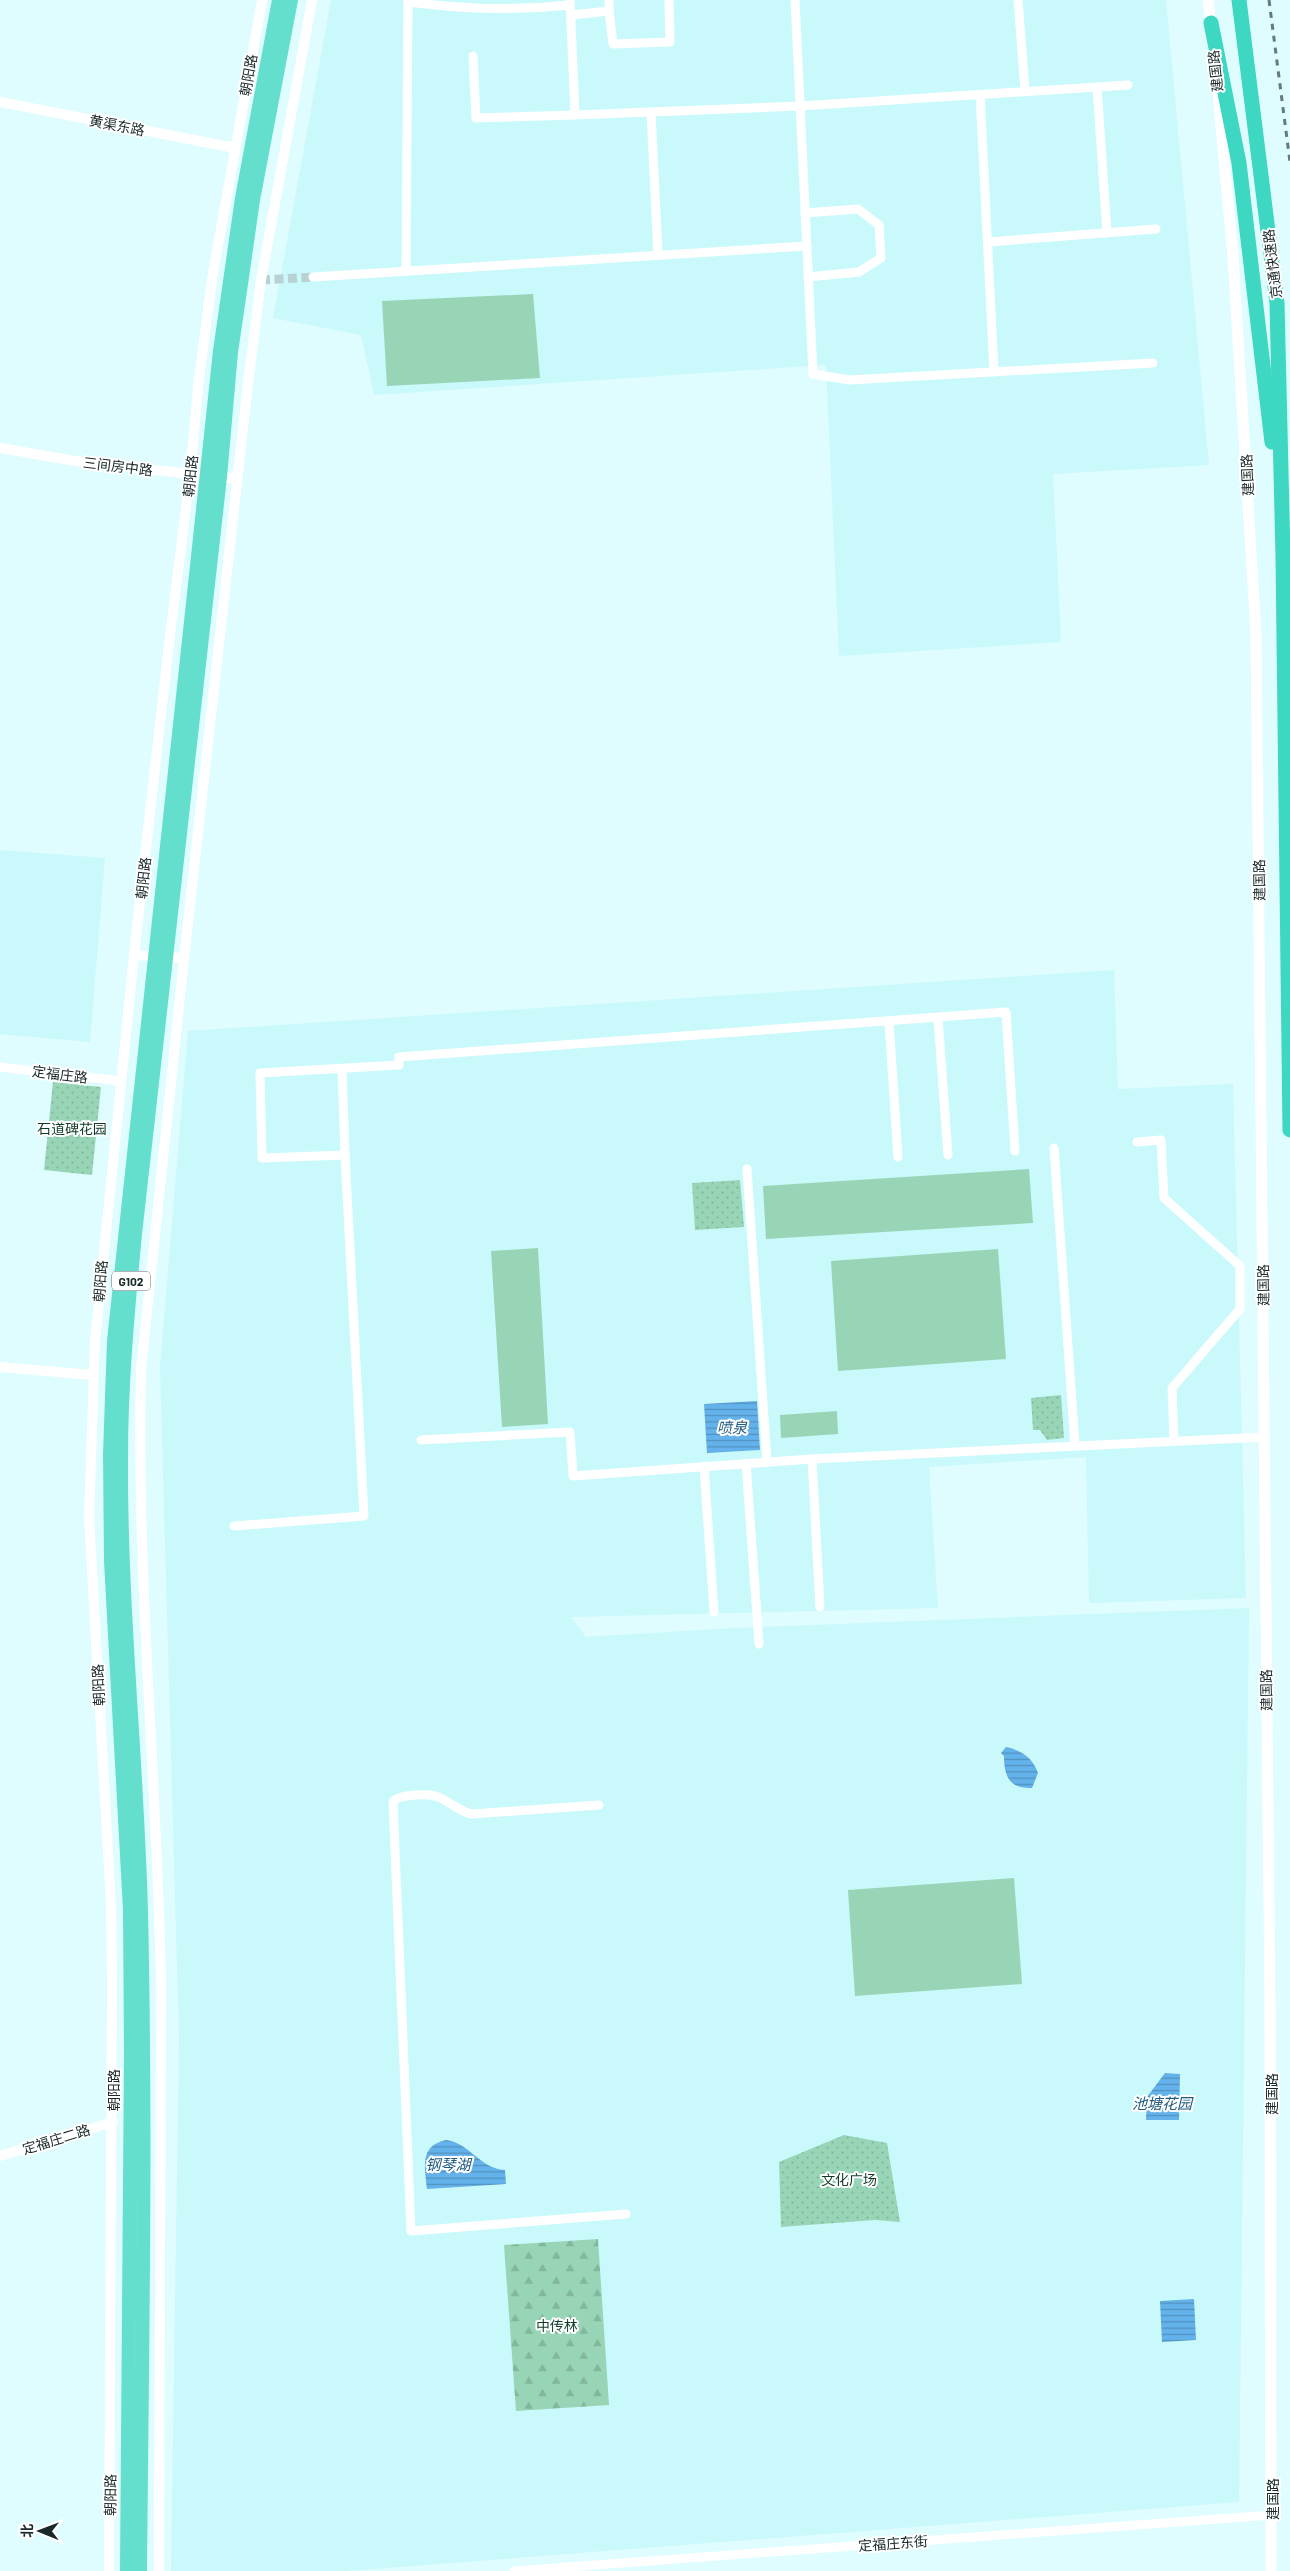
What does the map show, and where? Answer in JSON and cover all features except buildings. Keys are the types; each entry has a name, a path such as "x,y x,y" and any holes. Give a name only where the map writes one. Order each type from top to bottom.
{"highway":[{"name":"朝阳路","path":"213,477 220,351 242,198 279,0"},
{"name":"朝阳路","path":"127,2571 131,2309 130,1910 111,1561 110,1454 114,1342 120,1278 160,956 213,477 250,219 291,0"},
{"name":"京通快速路","path":"1239,0 1277,303 1283,556 1290,1130"},
{"path":"1211,23 1238,163 1260,331 1283,556"},
{"name":"朝阳路","path":"140,2571 141,1910 123,1562 121,1454 125,1342 160,956"}],"main road":[{"name":"建国路","path":"1208,0 1234,257 1256,634 1270,2006 1271,2571"}],"street":[{"name":"朝阳路","path":"109,2571 113,2122 111,1905 89,1516 93,1375 134,955 190,474 199,378 213,273 262,0"},
{"path":"158,2571 161,1972 144,1612 139,1428 143,1342 237,479 261,280 312,0"},
{"path":"609,0 613,44 670,42 669,0"},
{"path":"796,0 812,374 849,380 1153,363"},
{"path":"1018,0 1025,92"},
{"path":"406,271 408,1 465,9 503,10 570,2 575,115"},
{"path":"571,15 609,11"},
{"path":"473,56 476,118 800,106 1128,85"},
{"path":"1097,87 1106,233"},
{"path":"980,94 994,372"},
{"name":"黄渠东路","path":"0,102 235,148"},
{"path":"651,112 658,255"},
{"path":"805,213 858,209 880,225 881,258 859,272 808,277"},
{"path":"988,242 1156,230"},
{"path":"313,276 807,246"},
{"name":"三间房中路","path":"0,448 80,462 237,479"},
{"path":"134,955 184,958"},
{"path":"345,1155 262,1158 260,1073 399,1065 399,1058 1006,1012 1015,1151"},
{"path":"938,1018 948,1155"},
{"path":"889,1022 898,1157"},
{"name":"定福庄路","path":"0,1067 121,1081"},
{"path":"234,1526 364,1516 342,1069"},
{"path":"1137,1142 1161,1140 1164,1198 1240,1266 1240,1309 1172,1388 1174,1441"},
{"path":"1054,1148 1075,1445"},
{"path":"747,1170 767,1462"},
{"path":"0,1367 93,1375"},
{"path":"421,1440 570,1432 573,1476 812,1459 1265,1436"},
{"path":"812,1459 820,1607"},
{"path":"746,1463 759,1644"},
{"path":"704,1466 714,1612"},
{"path":"599,1805 472,1814 459,1811 432,1796 400,1797 393,1802 392,1836 411,2231 626,2214"},
{"name":"定福庄二路","path":"0,2156 113,2122"},
{"name":"定福庄东街","path":"514,2571 1272,2514"},
{"path":"654,2561 655,2571"}],"shaded area":[{"path":"331,0 1166,0 1209,465 1053,474 1061,642 839,656 826,365 374,395 361,335 273,318"},
{"path":"0,850 105,858 90,1042 0,1034"},
{"path":"1114,970 1118,1089 1233,1084 1246,1598 1089,1603 1086,1457 929,1467 938,1608 571,1617 586,1637 735,1628 1249,1608 1239,2502 347,2571 171,2571 179,2037 160,1367 188,1031"}],"green space":[{"path":"533,294 540,378 387,386 382,301"},
{"name":"石道碑花园","path":"53,1082 101,1087 92,1175 44,1170"},
{"path":"1029,1169 1033,1223 766,1239 763,1186"},
{"path":"740,1180 744,1227 695,1230 692,1183"},
{"path":"538,1248 548,1424 502,1427 491,1251"},
{"path":"998,1249 1006,1359 838,1371 831,1261"},
{"path":"1061,1395 1064,1438 1047,1440 1040,1430 1033,1430 1031,1398"},
{"path":"837,1411 838,1434 781,1438 780,1415"},
{"path":"1014,1878 1022,1984 855,1996 848,1890"},
{"name":"文化广场","path":"844,2135 887,2143 900,2222 875,2220 781,2227 779,2162"},
{"name":"中传林","path":"598,2239 609,2405 516,2411 504,2245"}],"water":[{"name":"喷泉","path":"757,1401 760,1450 707,1453 704,1404"},
{"path":"1006,1747 1017,1750 1033,1763 1038,1773 1032,1788 1024,1788 1013,1784 1007,1776 1004,1756 1001,1753"},
{"name":"池塘花园","path":"1165,2073 1180,2074 1179,2120 1146,2120 1147,2097"},
{"name":"钢琴湖","path":"446,2140 462,2146 496,2169 505,2170 506,2184 427,2189 425,2165 428,2152 437,2143"},
{"path":"1194,2299 1196,2340 1162,2342 1160,2301"}],"tunnel":[{"path":"261,280 313,277"}],"railway":[{"path":"1269,0 1290,162"}]}
